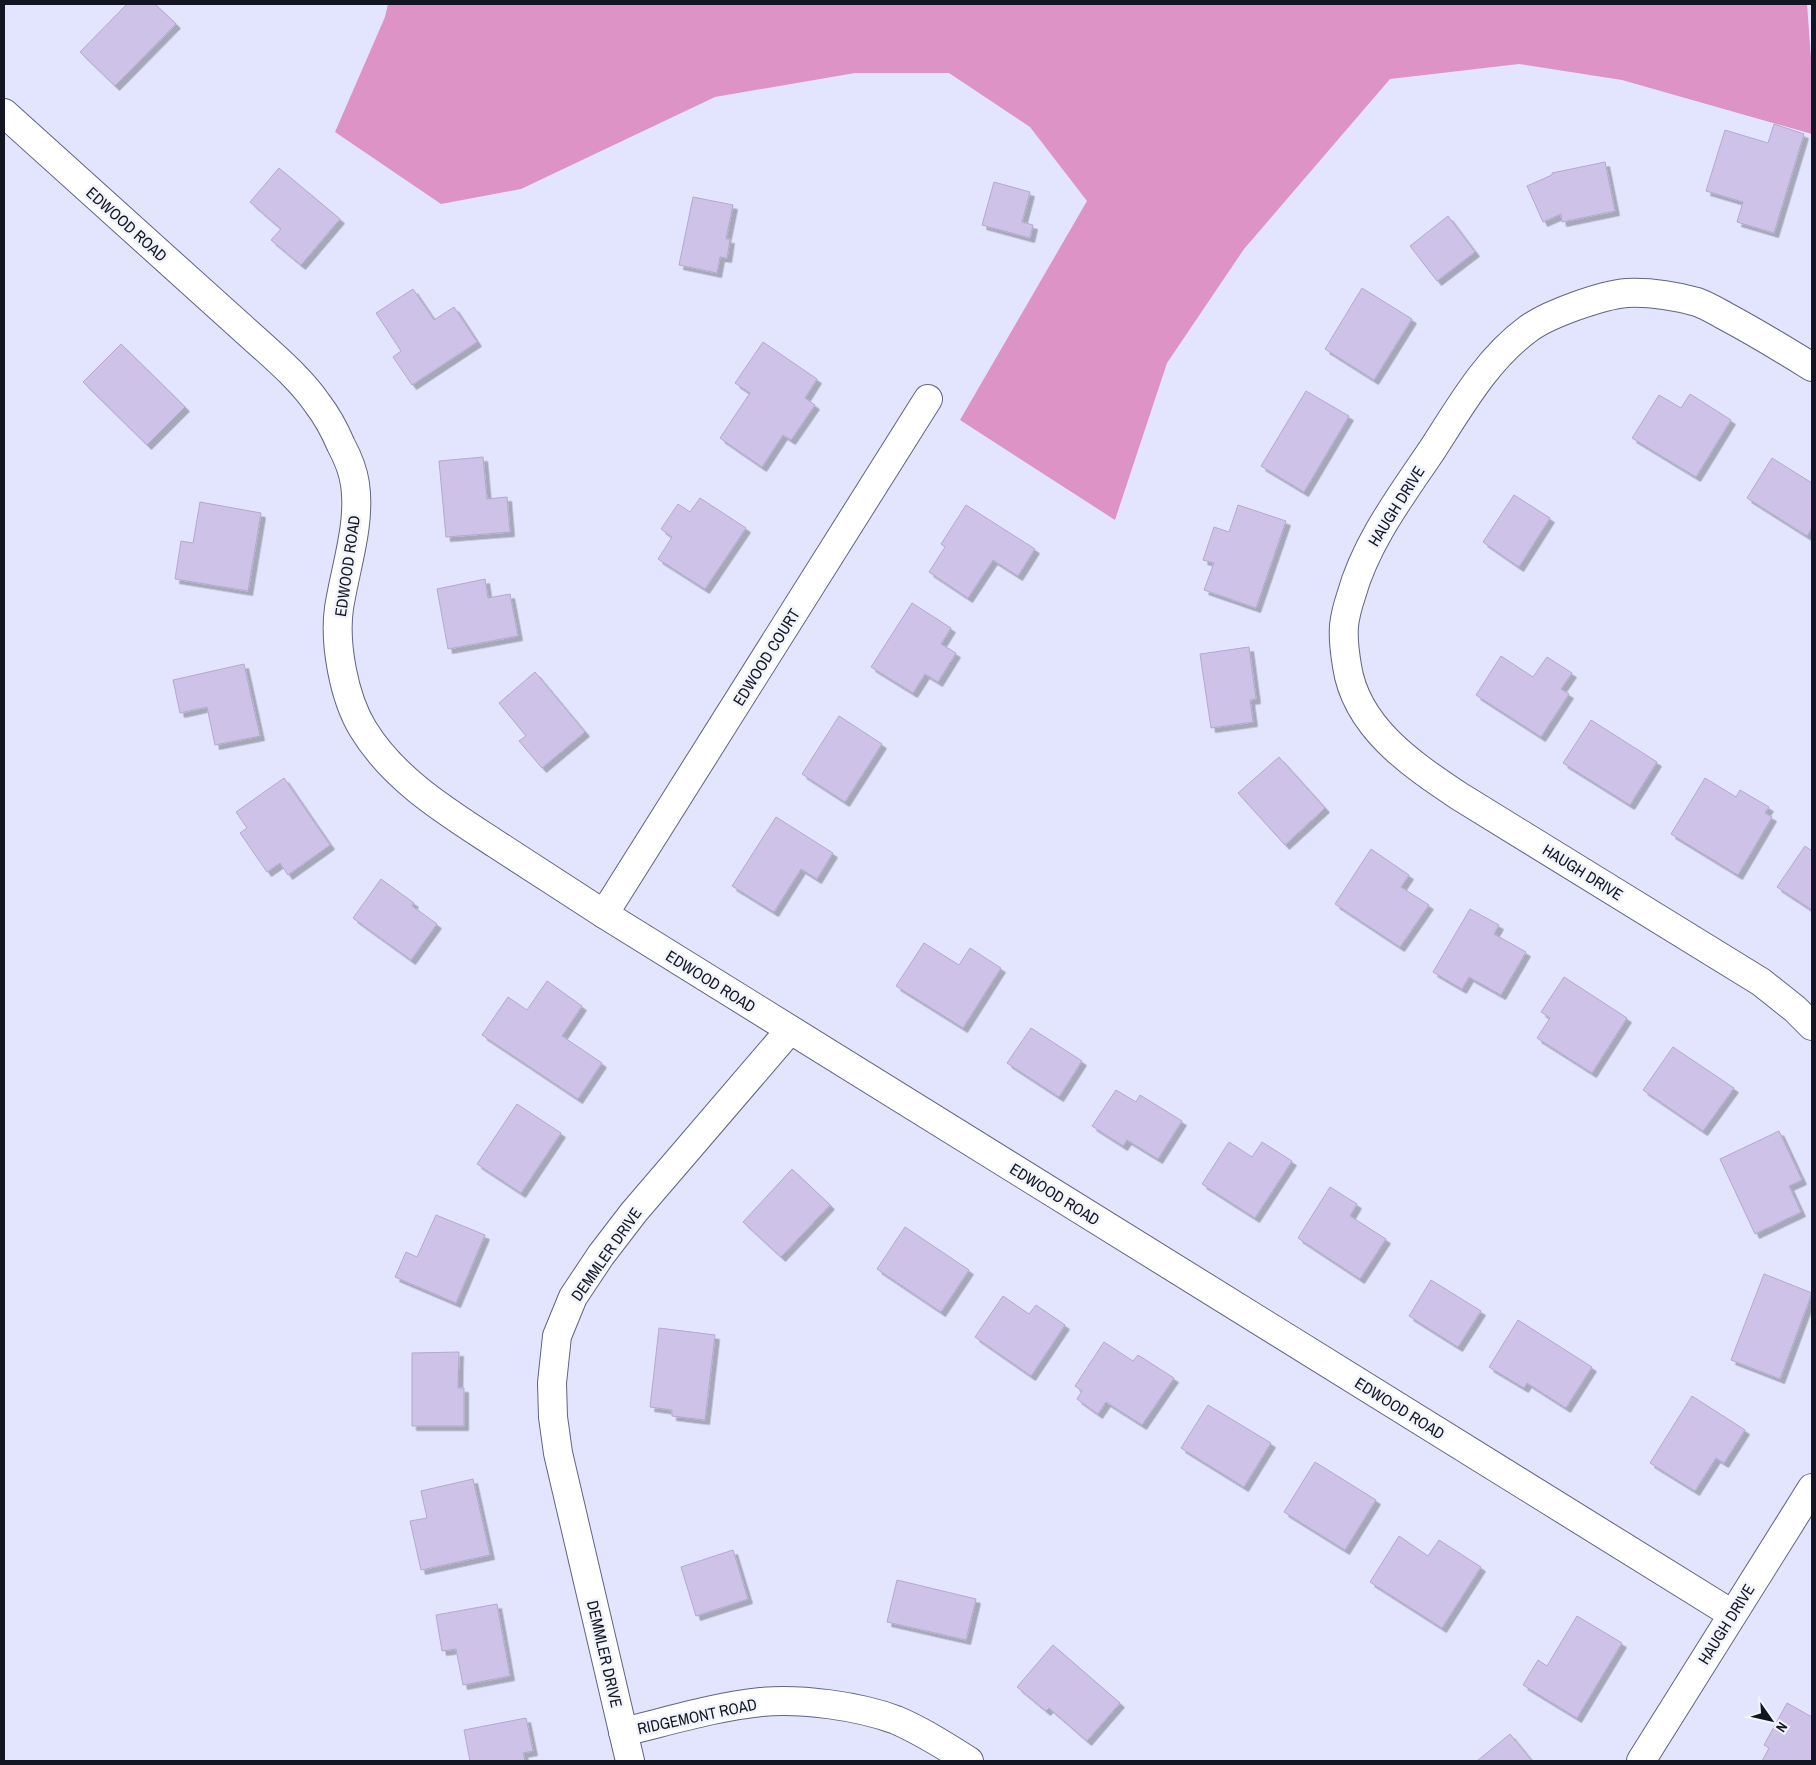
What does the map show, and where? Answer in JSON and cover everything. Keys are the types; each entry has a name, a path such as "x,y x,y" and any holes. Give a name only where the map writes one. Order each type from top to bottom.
{"street":[{"name":"EDWOOD ROAD","path":"4,112 286,368 317,402 350,463 356,485 356,508 352,539 339,609 339,642 351,705 362,728 381,755 404,778 435,804 604,914 1732,1614"},
{"name":"HAUGH DRIVE","path":"1812,367 1745,326 1699,303 1664,295 1626,293 1589,302 1558,313 1529,328 1500,352 1475,384 1379,530 1364,561 1352,594 1344,626 1347,667 1353,691 1369,721 1394,748 1459,796 1761,982 1795,1009 1812,1026"},
{"name":"EDWOOD COURT","path":"604,914 928,399"},
{"name":"DEMMLER DRIVE","path":"630,1761 558,1453 553,1417 552,1383 557,1336 573,1297 601,1255 634,1212 790,1030"},
{"name":"HAUGH DRIVE","path":"1641,1761 1812,1488"},
{"name":"RIDGEMONT ROAD","path":"623,1732 723,1708 762,1702 798,1700 832,1705 895,1720 934,1739 969,1761"}],"shaded area":[{"path":"388,4 1807,4 1812,72 1812,134 1622,80 1519,64 1390,79 1244,249 1167,363 1115,520 960,420 1087,201 1030,127 949,73 855,73 715,97 521,189 441,204 335,132 385,17"}],"building":[{"path":"127,4 155,4 176,24 115,86 80,52"},
{"path":"1774,124 1804,134 1774,233 1737,222 1743,202 1706,191 1725,130 1768,143"},
{"path":"1605,162 1615,211 1562,222 1561,214 1543,222 1527,186 1552,175 1552,173"},
{"path":"279,168 340,219 301,265 271,240 281,229 250,202"},
{"path":"994,182 1030,192 1022,222 1033,225 1030,238 982,225"},
{"path":"693,197 733,205 726,239 730,239 727,258 720,257 717,273 679,265"},
{"path":"1448,216 1475,252 1437,281 1410,246"},
{"path":"1362,288 1412,319 1374,380 1325,349"},
{"path":"413,289 434,320 454,307 477,342 412,385 393,357 401,351 376,313"},
{"path":"763,342 817,379 805,398 815,405 791,440 783,435 762,467 720,438 750,393 735,383"},
{"path":"121,344 185,407 147,445 83,382"},
{"path":"1306,391 1349,416 1304,492 1261,466"},
{"path":"1690,394 1731,420 1696,477 1632,438 1659,395 1681,408"},
{"path":"483,457 487,499 507,497 510,532 446,537 439,461"},
{"path":"1772,458 1812,483 1812,528 1807,536 1747,498"},
{"path":"1514,495 1550,518 1519,567 1483,542"},
{"path":"700,498 746,528 705,589 658,559 672,537 661,529 678,504 690,512"},
{"path":"200,502 261,513 248,591 175,579 181,541 193,543"},
{"path":"966,505 1035,549 1018,576 993,560 968,598 929,572 945,547 941,544"},
{"path":"1238,505 1286,521 1256,608 1204,590 1214,563 1203,560 1214,527 1229,532"},
{"path":"485,579 488,598 510,594 518,636 448,649 437,589"},
{"path":"912,603 951,628 941,644 956,653 938,682 925,674 913,693 871,667"},
{"path":"1249,647 1256,699 1250,700 1253,722 1211,728 1200,654"},
{"path":"1501,656 1533,677 1547,657 1572,673 1561,689 1569,694 1541,737 1476,695"},
{"path":"244,664 260,736 215,745 207,707 180,713 173,680"},
{"path":"535,672 585,732 542,768 519,741 526,736 499,703"},
{"path":"839,716 882,744 845,802 802,774"},
{"path":"1591,720 1657,762 1630,805 1563,763"},
{"path":"1279,757 1325,808 1285,845 1238,793"},
{"path":"284,778 330,845 288,875 280,863 267,872 240,833 247,828 236,812"},
{"path":"1705,778 1736,797 1740,790 1769,807 1765,813 1772,817 1738,875 1671,834"},
{"path":"776,817 833,853 817,879 801,869 774,912 732,886"},
{"path":"1805,846 1812,851 1812,910 1777,887"},
{"path":"1371,849 1409,875 1401,887 1429,905 1400,947 1335,904"},
{"path":"381,879 414,903 412,906 437,924 411,960 353,918"},
{"path":"1470,909 1499,925 1494,934 1526,952 1501,995 1469,977 1462,989 1433,972"},
{"path":"924,943 959,965 970,948 1001,968 963,1028 896,986"},
{"path":"1564,977 1627,1018 1592,1073 1537,1038 1550,1018 1541,1012"},
{"path":"547,981 582,1006 562,1036 602,1063 578,1099 482,1035 508,997 527,1010"},
{"path":"1031,1028 1082,1061 1059,1097 1007,1063"},
{"path":"1673,1047 1734,1088 1703,1131 1643,1090"},
{"path":"1116,1090 1136,1102 1140,1095 1182,1121 1158,1159 1127,1140 1123,1146 1092,1126"},
{"path":"517,1104 561,1133 521,1193 477,1164"},
{"path":"1779,1131 1802,1180 1789,1186 1801,1212 1755,1234 1720,1159"},
{"path":"1229,1142 1252,1157 1262,1142 1292,1161 1255,1218 1202,1184"},
{"path":"792,1169 830,1205 781,1257 743,1222"},
{"path":"1330,1187 1357,1204 1350,1216 1386,1239 1360,1279 1298,1238"},
{"path":"436,1215 485,1235 456,1303 395,1277 406,1252 417,1257"},
{"path":"905,1227 969,1270 941,1312 877,1269"},
{"path":"1764,1274 1812,1293 1780,1379 1731,1360"},
{"path":"1431,1280 1481,1311 1458,1347 1409,1316"},
{"path":"1003,1296 1029,1314 1036,1305 1065,1325 1031,1376 975,1337"},
{"path":"1518,1320 1592,1367 1566,1408 1527,1383 1524,1388 1489,1367"},
{"path":"659,1328 715,1335 705,1420 672,1416 672,1410 650,1407"},
{"path":"1104,1342 1133,1361 1138,1355 1174,1378 1142,1425 1106,1402 1098,1414 1077,1399 1082,1391 1075,1386"},
{"path":"459,1352 458,1388 464,1388 464,1426 412,1426 412,1353"},
{"path":"1692,1396 1745,1430 1724,1463 1716,1458 1695,1491 1650,1463"},
{"path":"1208,1405 1271,1443 1244,1487 1181,1448"},
{"path":"1315,1462 1376,1500 1345,1550 1284,1512"},
{"path":"473,1479 490,1555 421,1570 410,1521 427,1518 421,1491"},
{"path":"1399,1536 1428,1556 1439,1540 1481,1567 1442,1628 1370,1582"},
{"path":"733,1550 748,1599 696,1616 681,1567"},
{"path":"897,1580 976,1599 966,1640 887,1622"},
{"path":"497,1604 510,1676 463,1685 456,1649 442,1651 436,1615"},
{"path":"1577,1616 1622,1643 1577,1718 1523,1685 1538,1660 1547,1666"},
{"path":"1053,1645 1120,1703 1087,1741 1049,1708 1046,1711 1017,1687"},
{"path":"1787,1703 1812,1717 1812,1761 1762,1761 1769,1748 1764,1745"},
{"path":"526,1718 533,1751 523,1753 525,1761 470,1761 464,1730"},
{"path":"1510,1734 1532,1761 1477,1761"}]}
